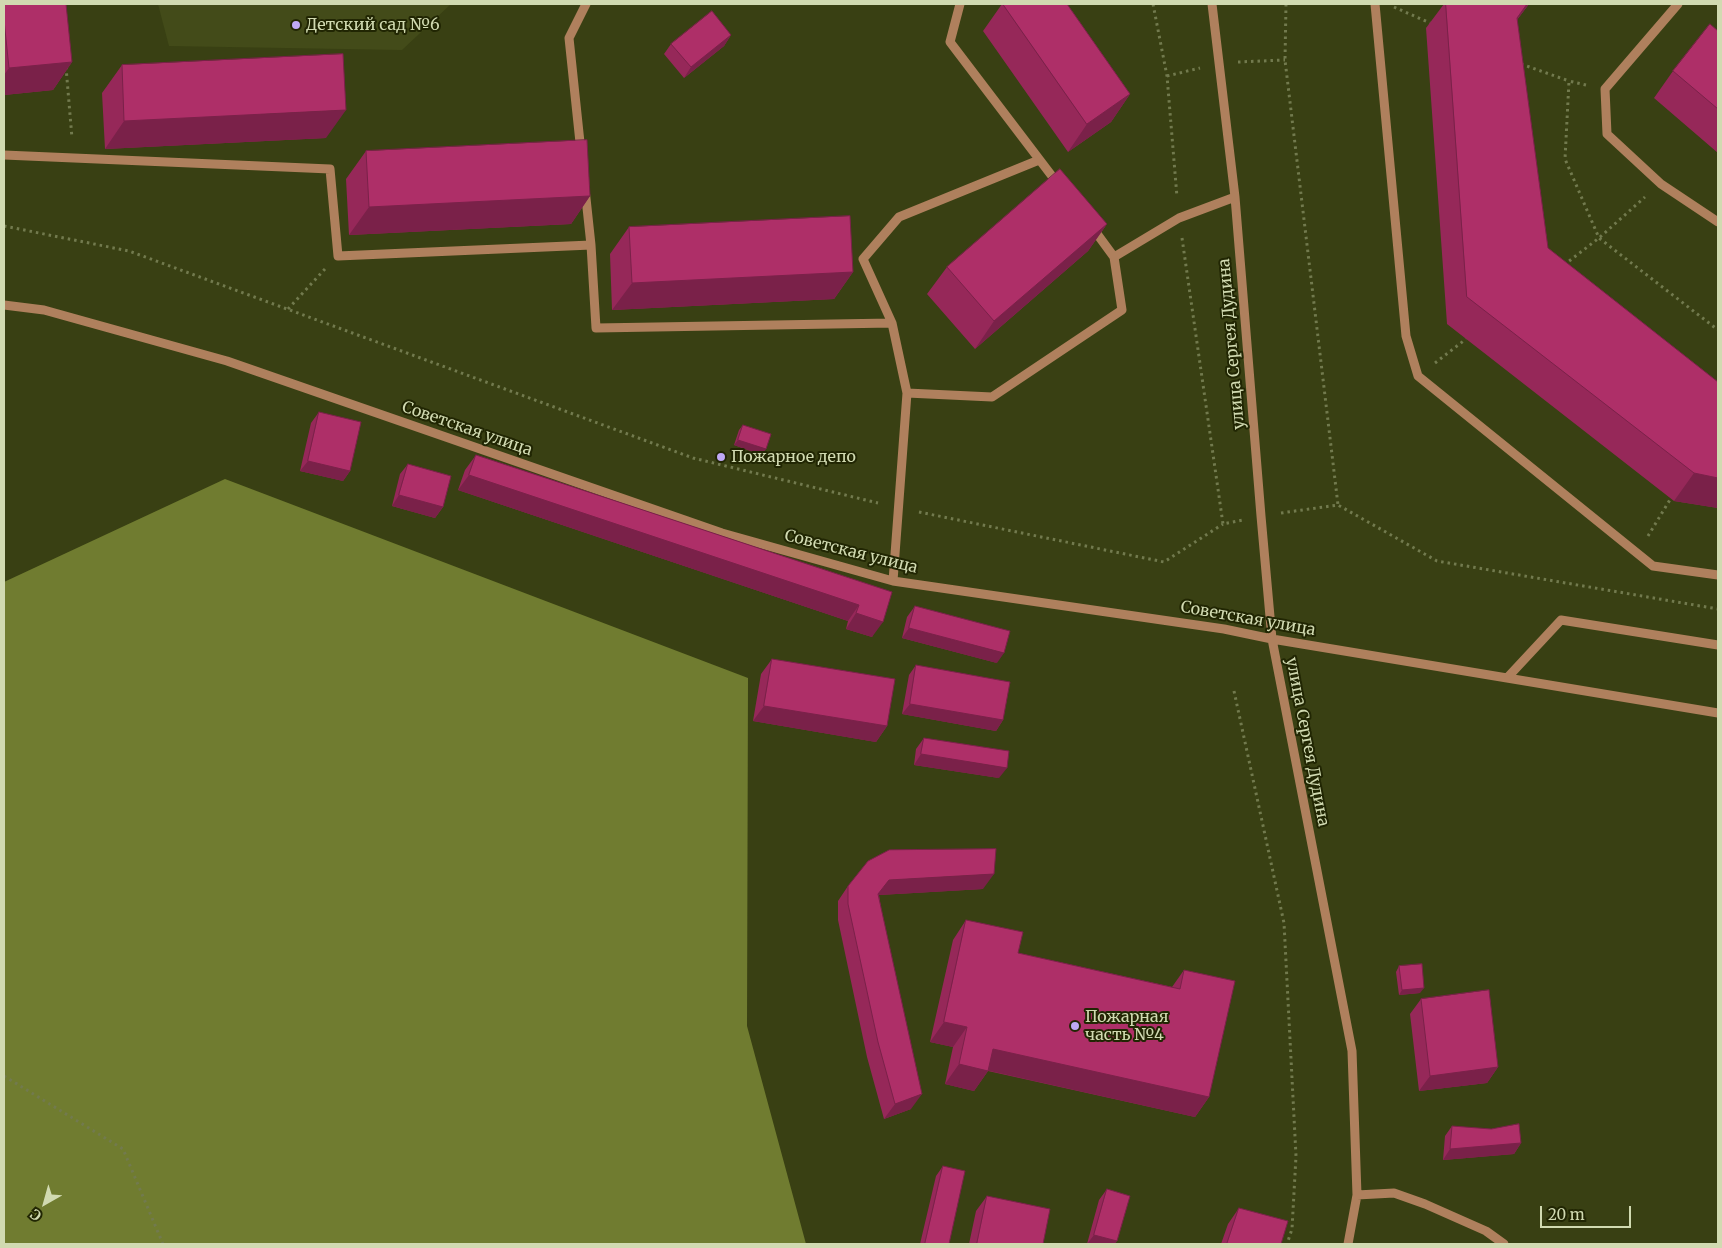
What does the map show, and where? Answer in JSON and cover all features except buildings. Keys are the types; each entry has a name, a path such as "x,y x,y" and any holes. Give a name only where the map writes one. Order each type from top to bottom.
{"street":[{"path":"582,156 569,38 586,4"},
{"path":"960,4 950,42 1064,191"},
{"name":"улица Сергея Дудина","path":"1212,4 1235,197 1260,516 1272,639 1352,1051 1357,1195 1348,1244"},
{"path":"1375,4 1406,336 1418,376 1653,566 1718,575"},
{"path":"1678,4 1605,89 1607,134 1661,184 1718,222"},
{"path":"4,155 330,169 338,256 591,245"},
{"path":"892,581 907,393 892,322 864,259 898,217 1039,160"},
{"path":"584,176 591,245 596,328 892,322"},
{"path":"1114,257 1179,218 1235,197"},
{"path":"907,393 992,397 1122,310 1114,257 1088,221"},
{"name":"Советская улица","path":"4,305 44,310 227,362 722,533 892,581 1224,629 1272,639 1718,713"},
{"path":"1507,678 1561,620 1718,645"},
{"path":"1357,1195 1394,1193 1486,1231 1504,1244"}],"path":[{"path":"1153,4 1167,76 1179,218 1223,524"},
{"path":"1286,4 1285,60 1338,505"},
{"path":"1388,4 1430,23"},
{"path":"65,62 74,158"},
{"path":"1516,62 1570,81 1605,89"},
{"path":"1570,81 1565,159 1598,238 1718,330"},
{"path":"1561,267 1661,184"},
{"path":"4,226 129,251 693,458 898,508 1164,562 1223,524 1260,516 1338,505 1437,561 1718,609"},
{"path":"288,309 338,256"},
{"path":"1418,376 1466,339"},
{"path":"1638,553 1671,498"},
{"path":"1234,692 1284,923 1296,1156 1292,1229 1287,1244"},
{"path":"4,1076 123,1149 163,1244"}],"shaded area":[{"name":"Детский сад №6","path":"158,4 451,4 402,50 169,46"},
{"path":"225,479 748,678 747,1026 806,1244 4,1244 4,582"}],"place":[{"name":"Детский сад №6","path":"296,25"},
{"name":"Пожарное депо","path":"721,457"},
{"name":"Пожарная часть №4","path":"1075,1026"}]}
